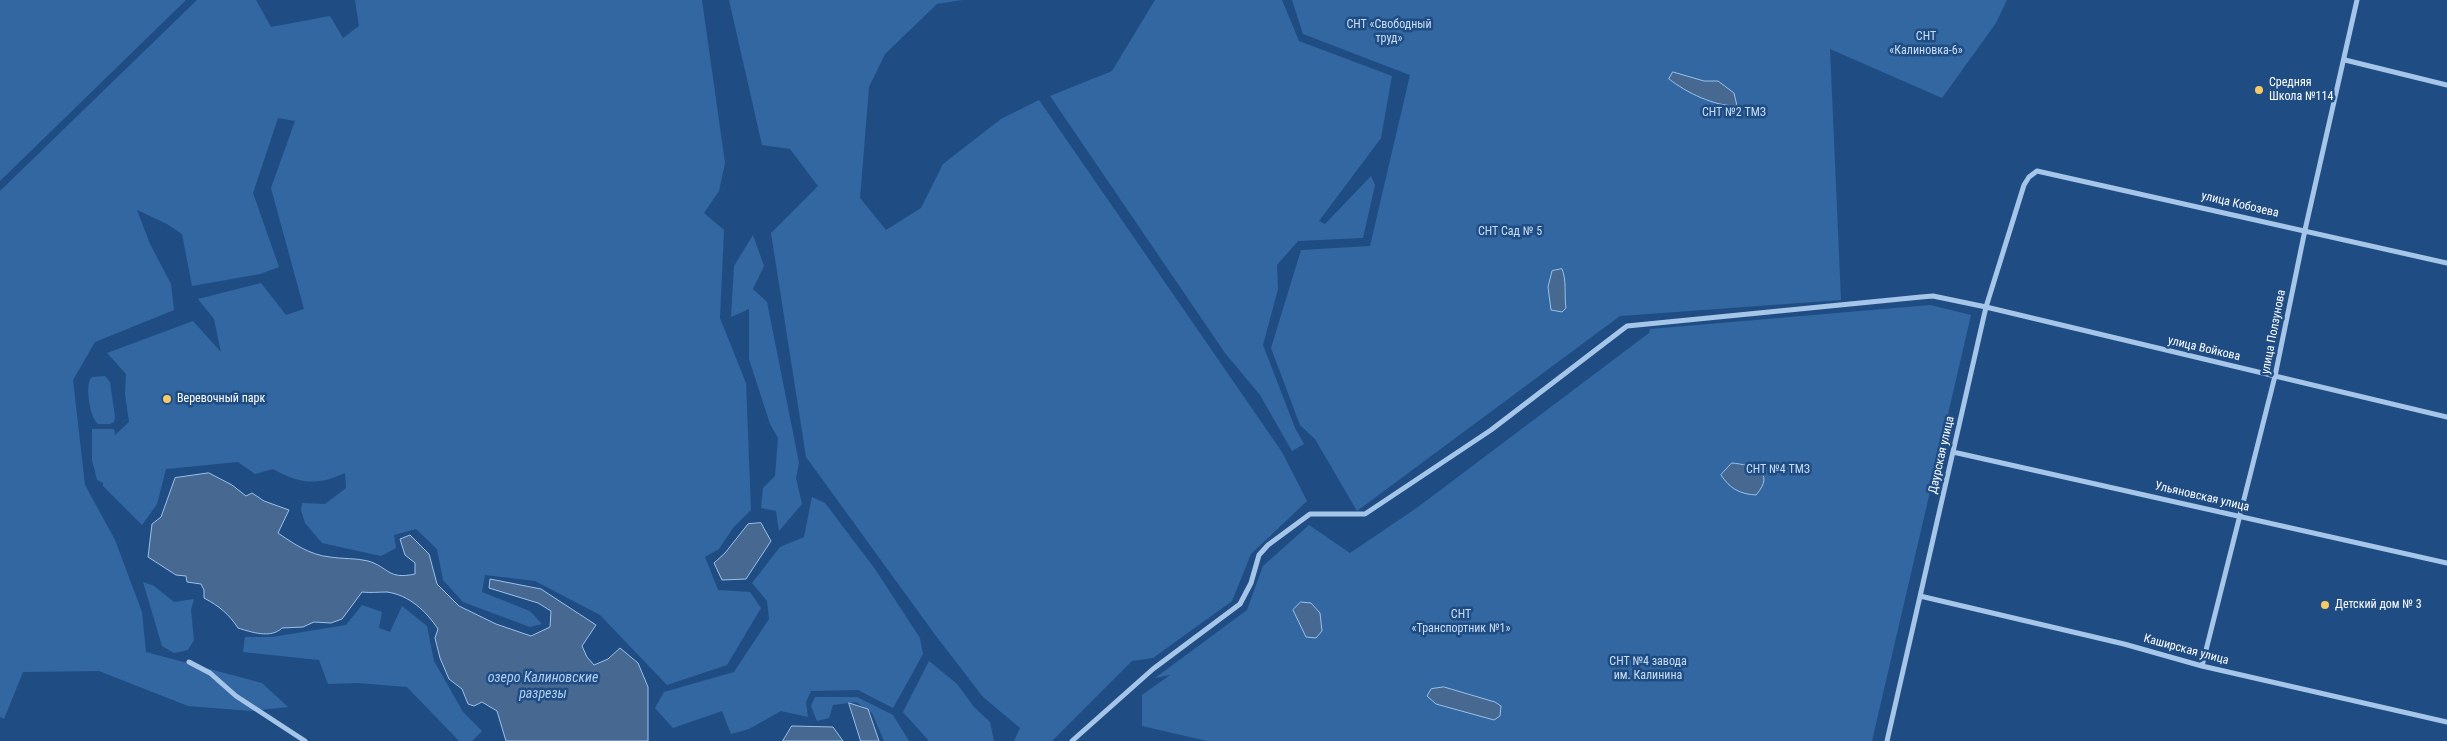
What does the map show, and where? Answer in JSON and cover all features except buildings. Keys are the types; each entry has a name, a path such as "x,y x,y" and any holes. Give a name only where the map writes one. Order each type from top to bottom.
{"street":[{"name":"улица Ползунова","path":"2202,666 2275,376 2305,230 2357,0"},
{"path":"2344,60 2447,85"},
{"name":"улица Кобозева","path":"2028,177 2037,171 2447,263"},
{"name":"Даурская улица","path":"1887,741 1986,307 2028,177"},
{"name":"улица Войкова","path":"1072,741 1153,669 1240,604 1251,583 1259,554 1300,521 1310,514 1322,512 1349,516 1365,514 1491,430 1627,326 1933,296 2447,417"},
{"name":"Ульяновская улица","path":"1953,452 2447,563"},
{"name":"Каширская улица","path":"1920,596 2124,644 2202,666 2447,722"},
{"path":"189,662 210,673 236,696 305,741"}],"green space":[{"path":"0,0 186,0 0,181"},
{"path":"197,0 256,0 271,27 330,16 343,38 359,26 355,0 702,0 725,163 719,191 704,213 724,230 720,318 746,383 751,510 733,528 719,549 705,557 718,590 750,592 761,608 727,665 667,685 600,615 535,581 485,575 482,592 530,611 542,624 530,627 463,602 443,580 437,549 416,529 394,535 396,548 381,556 322,543 305,523 301,510 302,503 325,504 346,488 345,473 326,480 309,482 292,478 273,469 255,474 238,462 166,469 157,504 142,525 103,486 103,483 97,480 92,460 92,429 114,429 115,435 129,422 125,394 126,374 107,353 193,321 221,352 214,319 198,299 261,283 286,315 304,309 271,188 295,121 278,118 253,193 279,267 260,274 192,286 182,234 167,224 137,210 150,244 171,284 174,310 95,342 73,380 85,485 115,540 142,612 146,652 262,683 288,707 251,711 188,706 99,671 23,672 4,719 0,717 0,191"},
{"path":"729,0 962,0 937,4 885,54 869,87 860,198 886,230 921,208 943,164 1001,119 1039,100 1282,452 1307,501 1251,554 1232,601 1153,658 1132,661 1052,741 1014,741 1020,728 983,697 936,636 806,457 771,233 818,186 790,149 762,145"},
{"path":"1155,0 1282,0 1299,41 1392,76 1381,138 1319,221 1325,224 1371,176 1375,185 1363,238 1298,241 1277,265 1278,289 1263,345 1295,428 1304,444 1292,451 1260,395 1225,353 1050,96 1112,71"},
{"path":"1292,0 2007,0 1996,23 1942,98 1830,49 1841,300 1620,316 1357,511 1315,439 1300,425 1271,348 1301,250 1370,246 1410,75 1303,34"},
{"path":"753,235 764,266 753,289 767,302 799,463 796,478 802,504 779,531 776,511 761,508 763,488 775,476 778,438 770,424 749,359 749,309 731,317 734,266"},
{"path":"1930,305 1971,315 1872,741 1207,741 1142,726 1142,695 1170,675 1155,678 1247,610 1263,566 1309,525 1350,553 1418,507 1649,333 1650,329"},
{"path":"105,376 110,382 115,417 114,422 110,424 98,424 90,408 88,386 92,377"},
{"path":"812,497 825,503 875,569 920,638 923,654 893,708 858,690 811,691 806,702 808,717 781,711 749,729 731,734 722,711 673,728 655,708 664,692 734,672 769,619 767,601 752,583 780,547 804,537"},
{"path":"143,582 154,586 174,602 194,599 191,610 194,640 188,650 174,653 162,646"},
{"path":"362,605 382,612 379,628 390,632 402,606 427,626 434,661 463,712 482,731 472,741 459,741 407,687 358,683 328,684 319,660 243,652 245,637 272,637 346,625"},
{"path":"929,661 957,684 974,707 990,722 994,741 929,741 903,712"},
{"path":"815,697 857,697 893,715 909,741 884,741 872,713 856,702 833,705 829,718 817,721 811,706"}],"water":[{"path":"1673,72 1704,81 1718,81 1734,93 1737,106 1719,104 1692,94 1669,79"},
{"path":"1562,269 1566,308 1562,312 1551,310 1548,287 1552,271"},
{"path":"1732,463 1747,465 1763,475 1762,487 1756,495 1736,490 1724,480 1721,475"},
{"name":"озеро Калиновские разрезы","path":"209,473 232,485 246,496 252,493 264,501 289,510 278,533 296,545 316,554 368,561 393,574 415,574 415,563 405,555 400,539 410,535 429,554 437,584 459,606 496,624 531,636 550,627 551,611 538,603 489,588 490,579 541,589 596,625 582,646 587,657 594,665 608,659 620,648 638,663 648,687 648,741 506,741 497,711 482,702 474,706 468,704 462,689 449,679 440,658 435,638 438,629 433,622 410,600 395,594 387,592 362,592 342,619 331,623 314,622 303,627 282,628 267,634 238,628 223,611 204,598 204,590 201,584 187,582 186,576 176,575 148,557 152,524 161,517 175,478"},
{"path":"761,523 771,541 746,579 722,580 714,563 725,553 748,524"},
{"path":"1301,602 1311,603 1320,613 1322,631 1316,638 1306,637 1293,610"},
{"path":"1444,687 1495,702 1501,706 1500,716 1494,720 1436,704 1427,696 1431,689"},
{"path":"849,703 868,709 879,741 861,741"},
{"path":"792,726 833,727 843,741 783,741"}],"place":[{"name":"Средняя Школа №114","path":"2259,90"},
{"name":"Веревочный парк","path":"167,399"},
{"name":"Детский дом № 3","path":"2325,605"}],"park label":[{"name":"СНТ «Свободный труд»","path":"1389,32"},
{"name":"СНТ «Калиновка-6»","path":"1926,44"},
{"name":"СНТ №2 ТМЗ","path":"1734,113"},
{"name":"СНТ Сад № 5","path":"1510,232"},
{"name":"СНТ №4 ТМЗ","path":"1778,470"},
{"name":"СНТ «Транспортник №1»","path":"1461,622"},
{"name":"СНТ №4 завода им. Калинина","path":"1648,669"}]}
